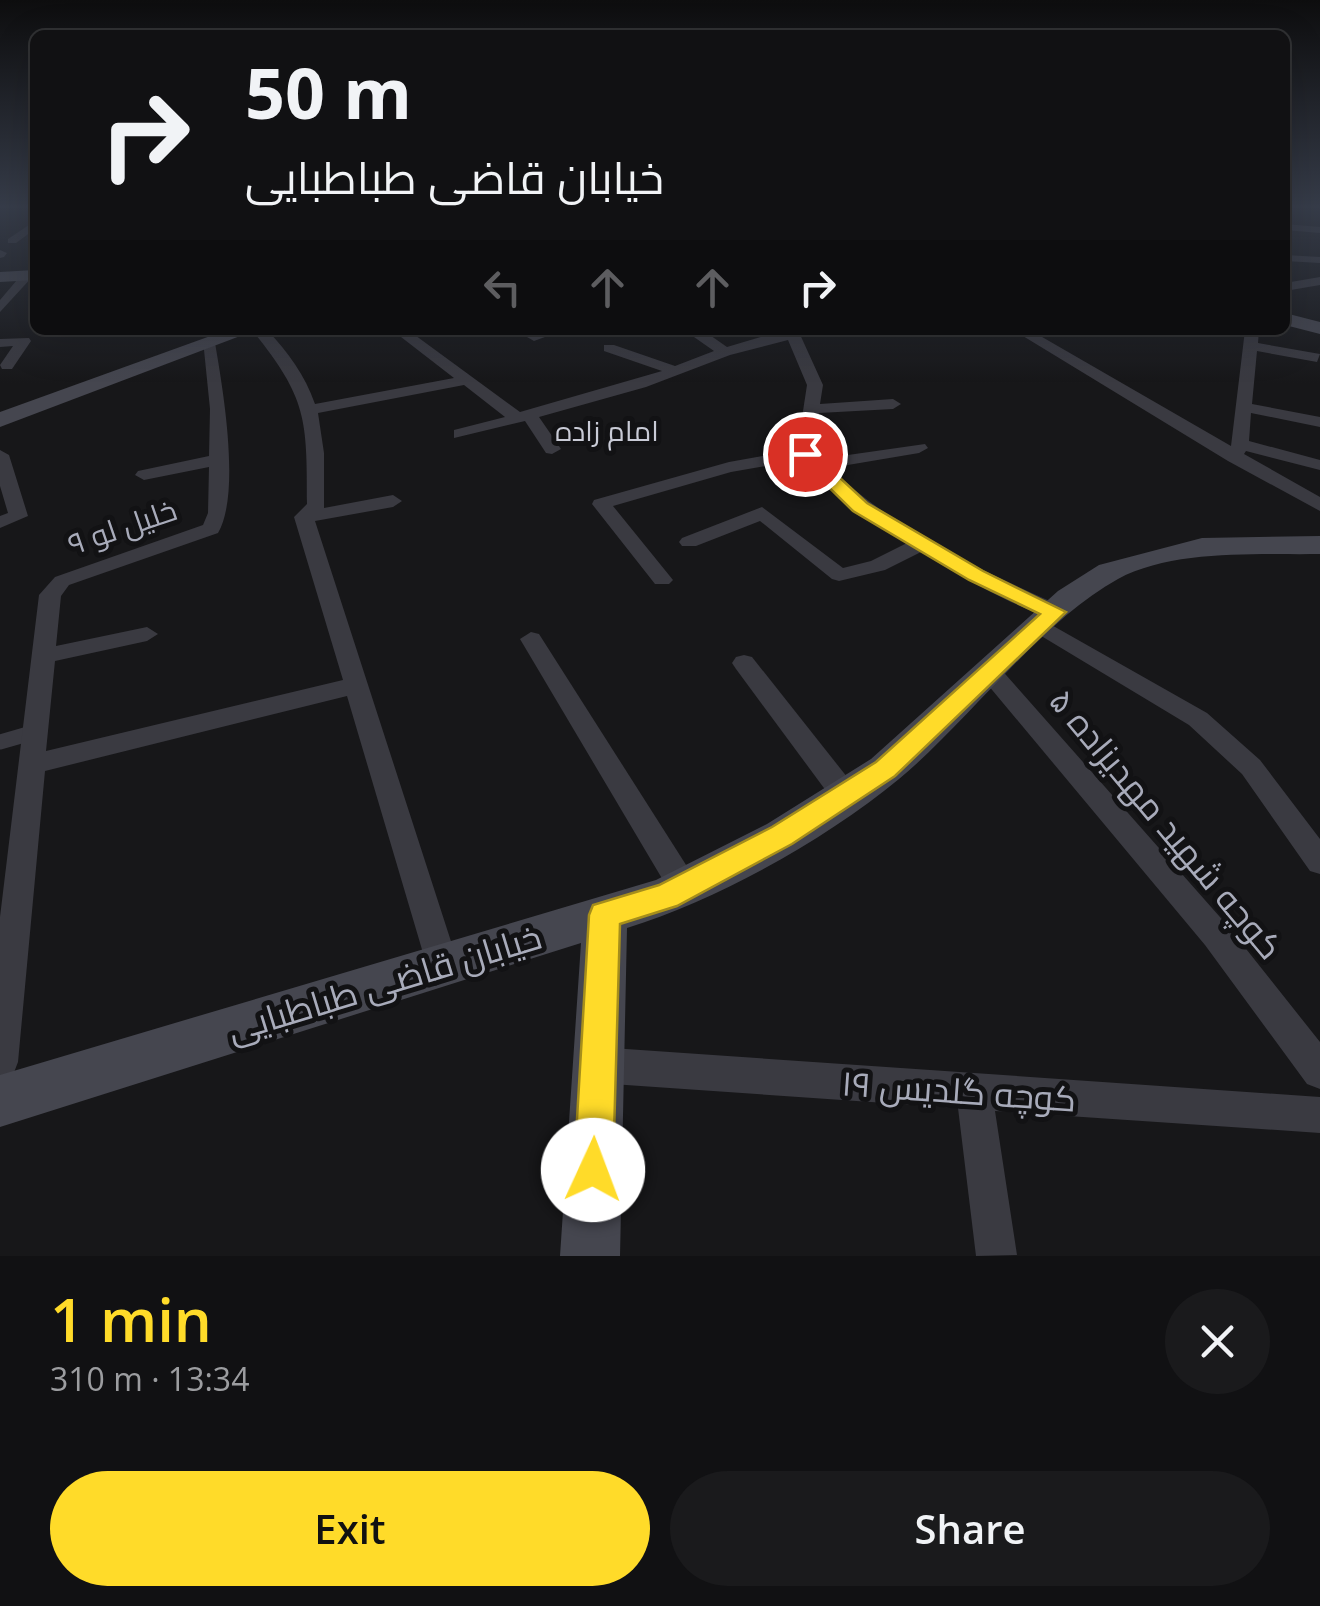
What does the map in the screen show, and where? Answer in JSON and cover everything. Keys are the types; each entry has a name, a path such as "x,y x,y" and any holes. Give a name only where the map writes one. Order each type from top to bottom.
{"street":[{"path":"0,278 30,275"},
{"path":"0,308 30,276"},
{"path":"1290,286 1320,281"},
{"path":"1290,320 1320,328"},
{"path":"266,335 309,396 316,506 304,517"},
{"path":"406,335 522,416 552,449"},
{"path":"534,337 541,335"},
{"path":"700,335 725,352"},
{"path":"460,434 676,371 782,335"},
{"path":"793,335 815,385 810,460"},
{"path":"1029,335 1237,450 1320,505"},
{"path":"1237,450 1248,335 1317,358"},
{"path":"2,409 211,336 218,460 144,475"},
{"path":"0,342 24,341 7,366"},
{"path":"609,348 676,371"},
{"path":"310,410 467,380"},
{"path":"814,408 893,404"},
{"path":"1244,408 1320,422"},
{"path":"662,580 601,504 729,466 919,448"},
{"path":"1237,450 1320,465"},
{"path":"0,455 18,516 0,522"},
{"name":"خلیل لو ۹","path":"0,1062 50,595 62,582 211,529 218,513 218,460"},
{"path":"810,460 860,507 1048,619 1198,718 1250,767 1320,862"},
{"path":"304,517 394,501"},
{"path":"689,542 762,513 839,575 878,566 922,544"},
{"path":"304,517 442,964"},
{"name":"خیابان قاضی طباطبایی","path":"0,1100 684,888 782,836 885,769 1048,619 1110,571 1160,554 1202,547 1320,546"},
{"path":"44,656 148,634"},
{"path":"531,639 684,888"},
{"path":"744,663 844,795"},
{"name":"کوچه شهید مهدیزاده ۵","path":"991,674 1216,935 1320,1071"},
{"path":"32,764 354,686"},
{"path":"590,1256 604,915"},
{"name":"کوچه گلدیس ۱۹","path":"598,1066 1320,1115"},
{"path":"974,1091 996,1255"}],"lane":[{"path":"0,742 36,732"}],"district":[{"name":"امام زاده","path":"607,430"}],"route":[{"path":"593,1170 604,915 666,896 782,836 885,769 1055,612 976,576 860,507 805,454"}]}
